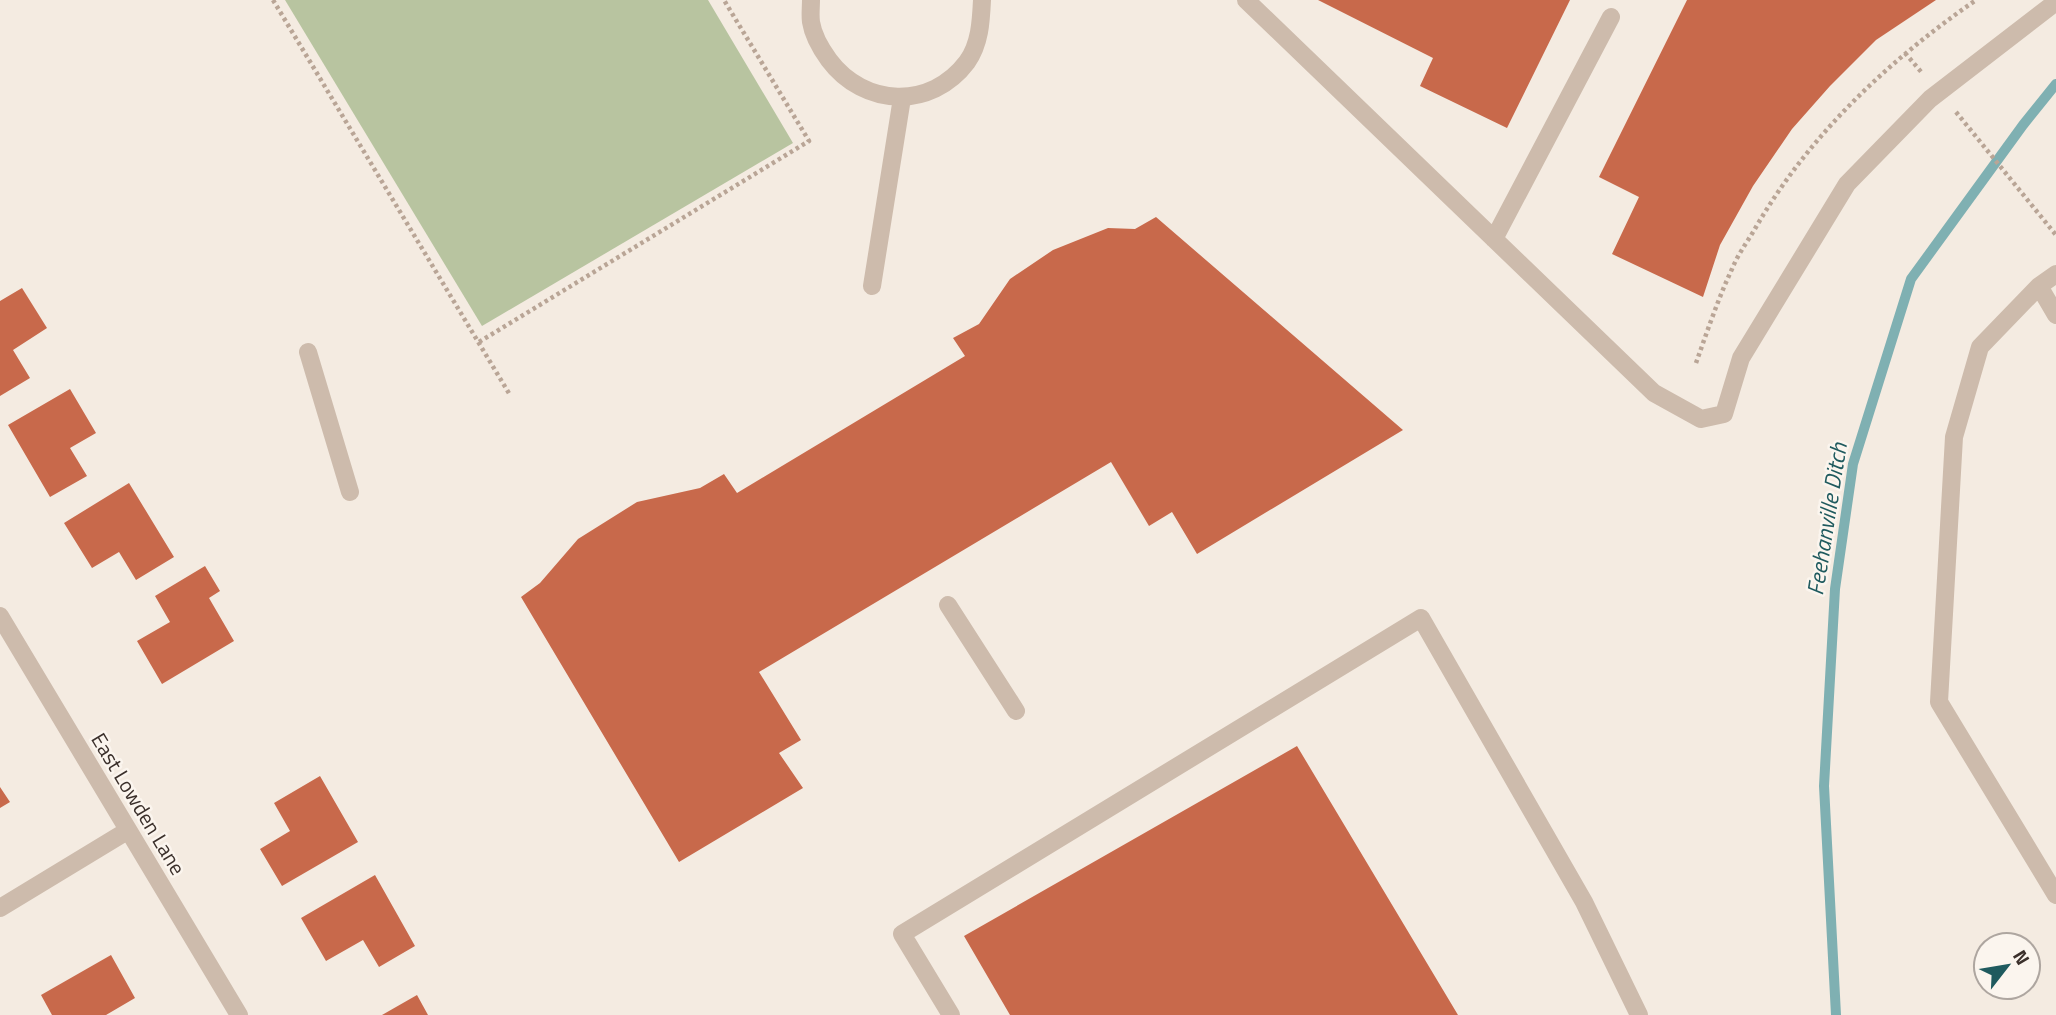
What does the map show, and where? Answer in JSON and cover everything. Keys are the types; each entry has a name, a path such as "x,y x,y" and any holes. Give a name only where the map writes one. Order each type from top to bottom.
{"street":[{"path":"811,0 811,23 821,48 838,72 867,92 902,98 924,92 944,82 968,61 981,30 982,0"},
{"path":"1246,0 1654,393 1701,419 1724,414 1741,358 1847,184 1930,99 2056,2"},
{"path":"1494,239 1611,17"},
{"path":"872,286 902,98"},
{"path":"2056,274 2039,286 1980,347 1954,437 1939,702 2056,895"},
{"path":"2039,286 2056,315"},
{"path":"308,352 350,492"},
{"path":"948,605 1016,710"},
{"name":"East Lowden Lane","path":"0,616 239,1015"},
{"path":"951,1015 902,934 1421,618 1584,902 1639,1015"},
{"path":"0,908 128,831"}],"path":[{"path":"273,0 510,395"},
{"path":"479,342 809,141 724,0"},
{"path":"1696,363 1733,266 1772,198 1794,169 1838,115 1876,77 1976,0"},
{"path":"1967,124 2056,235"}],"green space":[{"path":"285,0 708,0 793,143 482,326"}],"building":[{"path":"1318,0 1570,0 1507,128 1420,86 1433,58"},
{"path":"1687,0 1936,0 1876,40 1792,129 1753,186 1720,245 1703,297 1612,254 1639,197 1599,177"},
{"path":"1156,217 1403,430 1197,554 1172,512 1149,526 1111,462 759,672 801,740 779,753 803,788 679,862 521,597 540,583 578,539 637,502 700,488 724,474 737,493 965,356 953,338 979,324 1010,279 1053,250 1108,228 1135,229"},
{"path":"22,288 47,328 13,350 30,378 0,396 0,301"},
{"path":"70,389 96,433 70,448 87,476 50,497 8,425"},
{"path":"129,483 174,557 136,580 119,552 92,568 64,523"},
{"path":"205,566 220,591 209,598 234,641 162,684 137,641 170,622 155,596"},
{"path":"1297,746 1458,1015 1010,1015 964,936"},
{"path":"320,776 358,842 282,886 260,849 290,831 274,803"},
{"path":"0,787 10,802 0,808"},
{"path":"375,875 415,946 379,967 363,940 326,961 301,918"},
{"path":"111,955 135,998 106,1015 52,1015 41,995"},
{"path":"417,995 428,1015 382,1015"}],"waterway":[{"name":"Feehanville Ditch","path":"1836,1015 1824,786 1835,589 1853,464 1911,279 2056,84"}]}
